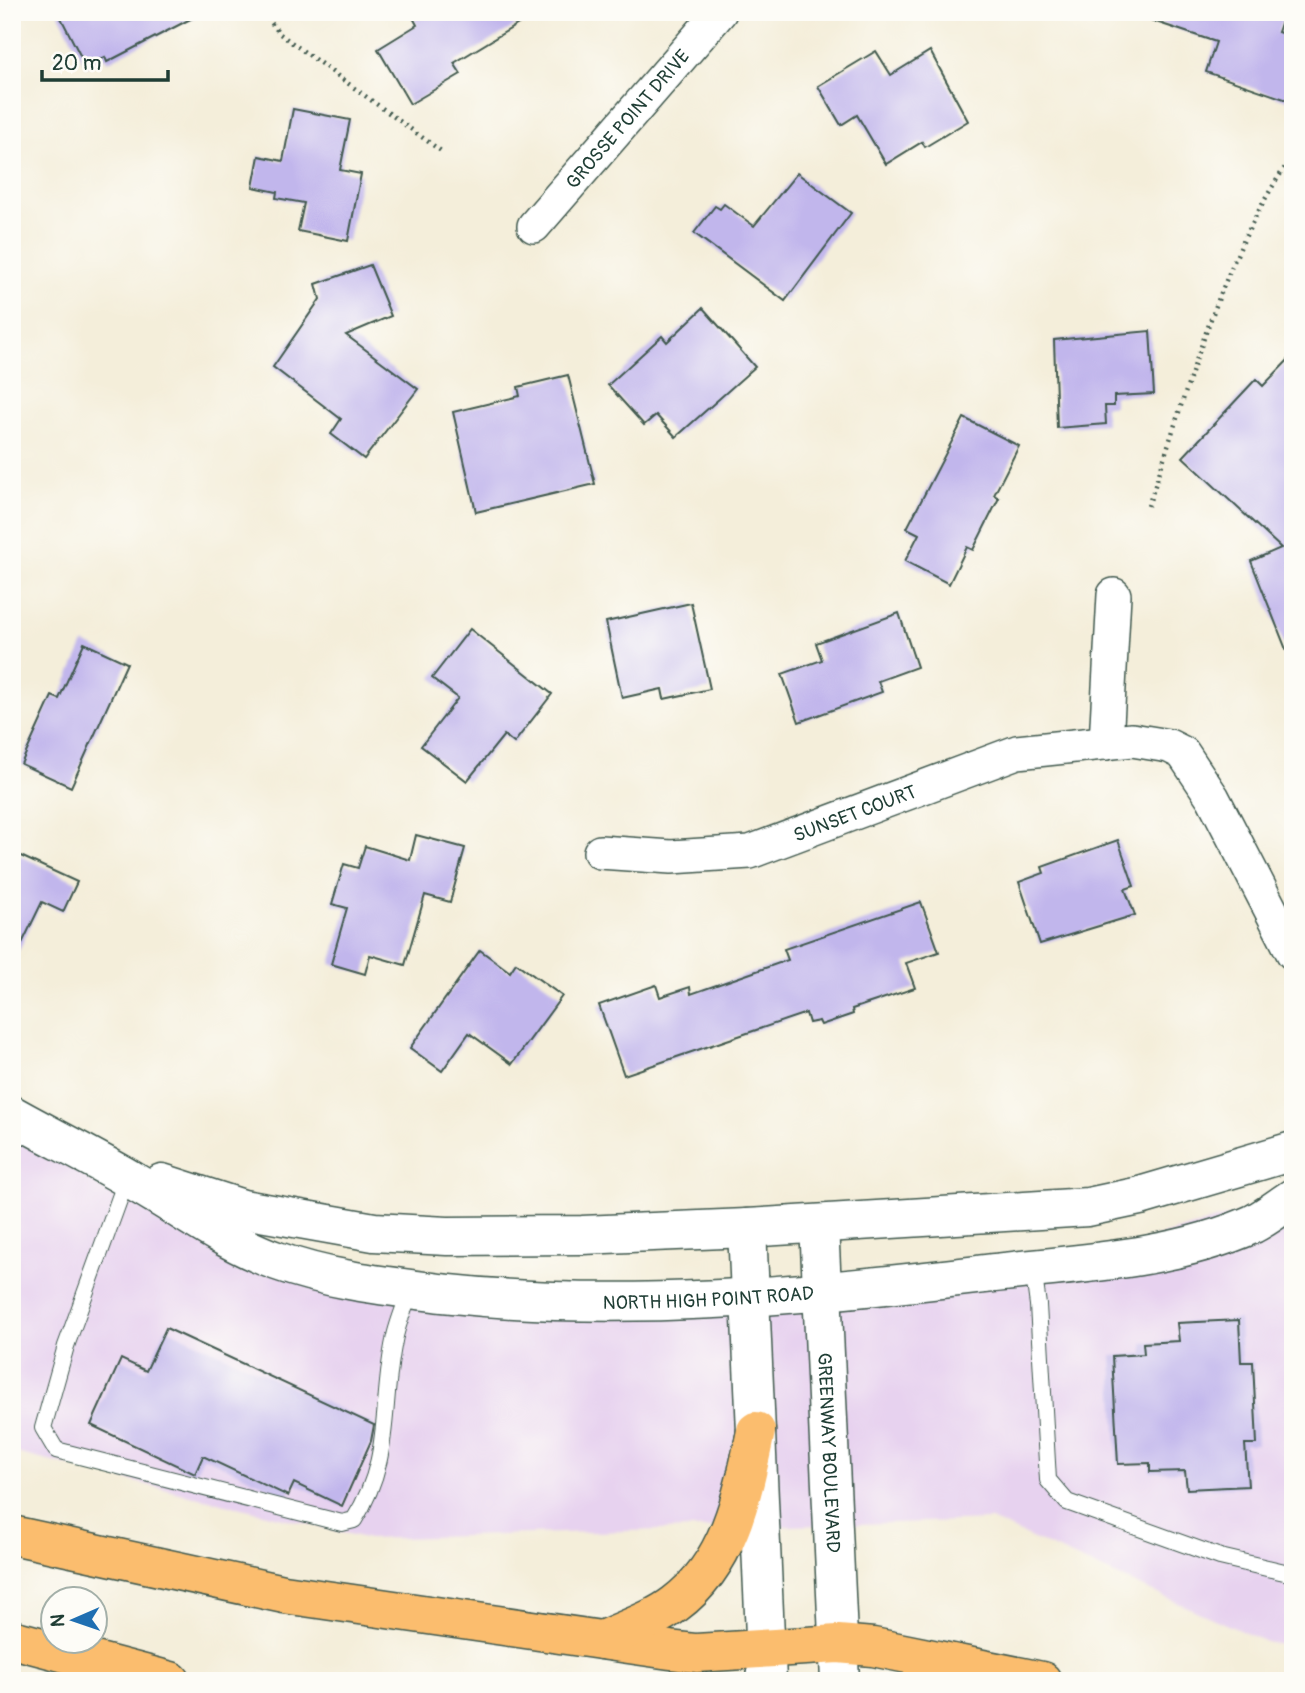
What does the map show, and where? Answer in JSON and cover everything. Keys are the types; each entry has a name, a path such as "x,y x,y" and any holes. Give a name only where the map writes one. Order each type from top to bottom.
{"highway":[{"path":"602,1640 673,1606 709,1568 735,1519 756,1431"},
{"path":"12,1535 284,1594 766,1665 839,1662 873,1647 1042,1681"},
{"path":"12,1639 171,1681"}],"street":[{"name":"GROSSE POINT DRIVE","path":"534,226 720,12"},
{"path":"1106,743 1114,595"},
{"name":"SUNSET COURT","path":"600,852 671,857 750,852 1017,752 1132,740 1169,746 1183,753 1213,798 1293,953"},
{"name":"NORTH HIGH POINT ROAD","path":"12,1115 131,1180 203,1225 276,1261 350,1281 567,1303 751,1299 1108,1260 1190,1244 1254,1223 1293,1198"},
{"name":"NORTH HIGH POINT ROAD","path":"131,1180 165,1183 243,1209 326,1225 407,1235 582,1235 747,1228 1088,1207 1153,1192 1293,1151"},
{"name":"GREENWAY BOULEVARD","path":"819,1224 839,1662"},
{"path":"747,1228 766,1665"}],"lane":[{"path":"131,1180 65,1346 43,1428 56,1450 342,1523 354,1520 370,1495 385,1438 394,1341 411,1289"},
{"path":"1032,1268 1038,1305 1048,1480 1067,1502 1220,1557 1293,1574"}],"path":[{"path":"263,12 281,34 441,151"},
{"path":"1147,506 1221,295 1269,188 1293,156"}],"shaded area":[{"path":"12,1115 203,1225 486,1298 1057,1265 1293,1198 1293,1647 1266,1642 991,1520 369,1539 12,1452"}],"building":[{"path":"58,12 204,12 107,62 105,57 86,67"},
{"path":"410,12 538,12 454,63 461,74 410,104 378,49 417,25"},
{"path":"1145,12 1285,12 1278,32 1293,37 1293,102 1206,72 1216,42 1144,18"},
{"path":"876,51 891,75 930,51 968,121 925,147 922,142 886,164 857,115 841,125 818,86"},
{"path":"293,109 350,120 340,170 361,174 348,241 298,231 304,203 276,198 277,192 253,187 259,156 283,161"},
{"path":"797,173 851,213 785,301 694,233 715,206 720,209 724,204 754,226"},
{"path":"370,265 391,316 346,335 418,389 364,459 331,434 341,419 273,367 320,299 316,284"},
{"path":"703,308 755,367 676,437 656,415 644,425 608,385 662,336 667,342"},
{"path":"1150,331 1154,394 1114,396 1114,406 1105,406 1106,424 1057,428 1054,340"},
{"path":"1293,355 1291,662 1251,561 1281,548 1183,457 1256,379 1263,386"},
{"path":"568,375 595,484 476,512 453,412 520,396 518,387"},
{"path":"964,418 1019,446 994,495 999,498 973,550 967,547 949,584 905,561 919,534 907,528"},
{"path":"691,603 710,689 664,699 662,689 622,698 606,622"},
{"path":"899,613 917,667 878,681 882,692 799,722 782,674 822,660 816,643"},
{"path":"470,629 552,694 514,743 504,735 467,781 421,746 458,698 432,678"},
{"path":"84,643 127,663 71,787 21,764 52,696 59,699"},
{"path":"416,835 465,848 450,902 425,895 405,965 370,955 365,974 331,964 347,908 332,904 344,864 358,868 365,846 410,860"},
{"path":"1118,840 1134,886 1125,889 1135,915 1040,944 1019,882 1044,873 1042,867"},
{"path":"12,852 77,882 63,912 42,902 12,964"},
{"path":"921,902 939,952 906,963 915,988 852,1009 853,1014 821,1025 819,1021 809,1023 806,1013 624,1075 599,1005 656,985 660,997 690,987 691,994 788,960 784,949"},
{"path":"480,950 510,972 516,963 562,996 512,1064 469,1033 442,1071 410,1048"},
{"path":"1239,1320 1241,1362 1253,1362 1257,1444 1245,1444 1248,1486 1187,1489 1185,1471 1150,1472 1150,1463 1118,1464 1112,1356 1144,1354 1143,1343 1179,1341 1177,1323"},
{"path":"166,1328 374,1425 371,1441 342,1506 294,1483 288,1496 203,1456 195,1474 91,1425 121,1359 146,1371"}]}
